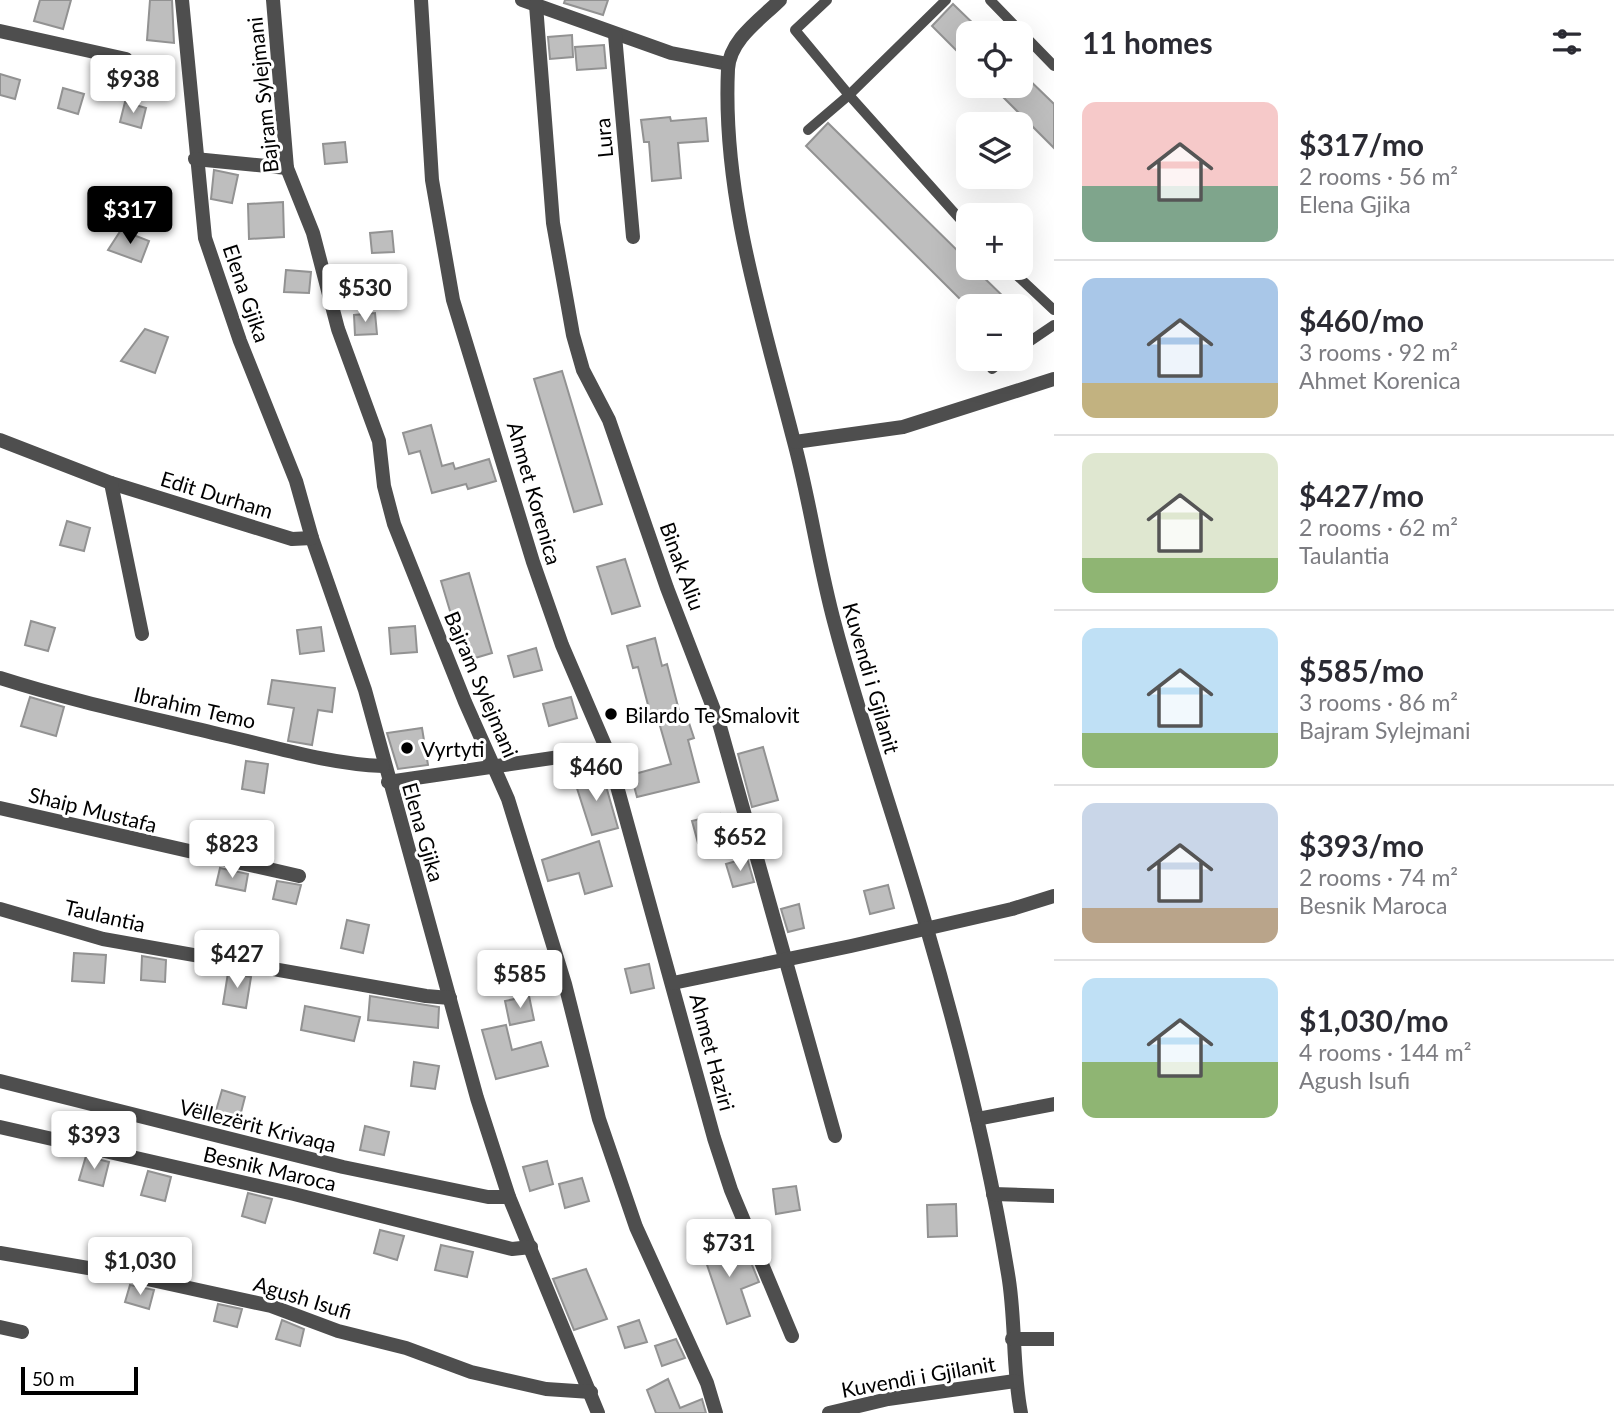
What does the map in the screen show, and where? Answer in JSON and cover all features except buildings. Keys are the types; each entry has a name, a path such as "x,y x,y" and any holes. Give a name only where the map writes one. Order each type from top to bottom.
{"street":[{"name":"Elena Gjika","path":"182,0 195,159 205,237 240,341 296,481 312,538 365,690 383,766 477,1098 509,1197 598,1413"},
{"name":"Bajram Sylejmani","path":"273,0 287,168 313,233 338,329 379,441 384,486 394,524 465,702 508,799 545,918 599,1119 636,1227 707,1383 716,1413"},
{"name":"Ahmet Korenica","path":"421,0 432,180 453,300 533,562 562,645 607,750 673,983"},
{"path":"529,2 671,54 728,64 736,43 780,0"},
{"name":"Binak Aliu","path":"529,2 552,223 573,335 583,370 609,420 663,576 719,723 835,1136"},
{"path":"0,31 126,59"},
{"name":"Lura","path":"615,35 633,237"},
{"name":"Kuvendi i Gjilanit","path":"728,64 731,159 740,221 760,316 795,442 821,574 836,630 872,758 927,926 976,1119 1009,1278 1014,1381 1021,1413"},
{"path":"195,159 287,168"},
{"path":"795,442 903,427 1054,379"},
{"name":"Edit Durham","path":"0,440 111,483 292,539 312,538"},
{"path":"111,483 110,491 142,634"},
{"name":"Ibrahim Temo","path":"0,678 38,690 262,744 354,765 383,766"},
{"path":"388,782 607,750"},
{"name":"Shaip Mustafa","path":"0,808 299,876"},
{"name":"Ahmet Haziri","path":"792,1336 718,1151 673,983 1012,909 1054,896"},
{"name":"Taulantia","path":"0,909 103,939 450,998"},
{"name":"Vëllezërit Krivaqa","path":"0,1081 343,1167 488,1197 509,1197"},
{"path":"976,1119 1054,1104"},
{"name":"Besnik Maroca","path":"0,1127 294,1194 512,1249 531,1247"},
{"path":"993,1194 1054,1196"},
{"name":"Agush Isufi","path":"0,1253 141,1278 271,1307 338,1331 406,1348 471,1372 546,1389 590,1392"},
{"path":"0,1327 22,1332"},
{"path":"1012,1339 1054,1339"},
{"name":"Kuvendi i Gjilanit","path":"829,1413 888,1399 1014,1381"}],"lane":[{"path":"827,0 795,30 956,215"},
{"path":"808,130 849,95 946,0"},
{"path":"990,0 1054,66"},
{"path":"1022,280 1054,310"},
{"path":"1033,339 1054,325"}],"place":[{"name":"Bilardo Te Smalovit","path":"611,714"},
{"name":"Vyrtyti","path":"407,748"}]}
